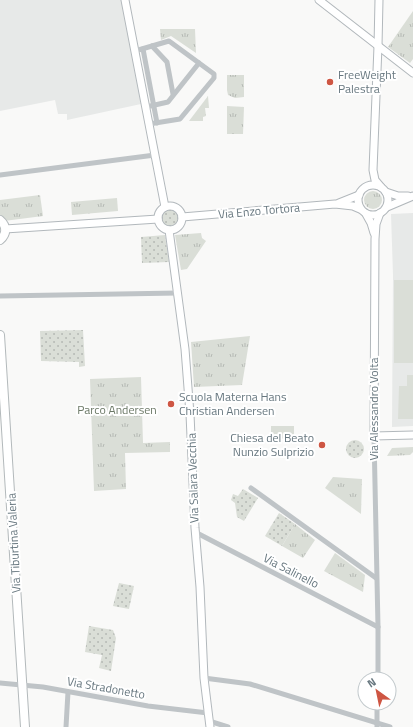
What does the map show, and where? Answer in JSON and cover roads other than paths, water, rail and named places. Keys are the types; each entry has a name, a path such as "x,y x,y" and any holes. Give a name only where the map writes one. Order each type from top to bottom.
{"main road":[{"path":"0,220 5,229 4,236 0,240"},
{"name":"Via Tiburtina Valeria","path":"0,335 3,428 25,727"}],"street":[{"path":"125,0 165,207"},
{"path":"319,0 413,73"},
{"path":"379,0 373,170 375,180 383,190 388,202 387,207"},
{"path":"135,51 169,40 214,74 214,78 180,119 149,124"},
{"path":"152,46 166,62 174,94"},
{"path":"143,49 157,123"},
{"path":"146,107 168,102 199,63"},
{"path":"0,175 155,156"},
{"path":"373,170 366,187 359,195 358,204 363,211 373,215 380,213 387,207 413,196"},
{"path":"366,187 374,185 398,196 413,196"},
{"name":"Via Enzo Tortora","path":"335,204 359,195"},
{"name":"Via Enzo Tortora","path":"182,217 335,204 353,206 363,211"},
{"path":"173,206 179,210 182,217 178,226 169,230 162,226 158,219 160,212 165,207 173,206"},
{"name":"Via Alessandro Volta","path":"363,211 371,223 375,239"},
{"name":"Via Alessandro Volta","path":"378,671 374,436 375,239 376,224 380,213"},
{"path":"5,229 158,219"},
{"name":"Via Salara Vecchia","path":"169,230 185,349 190,414 195,532 200,587 204,678 209,720"},
{"path":"0,296 178,293"},
{"path":"374,436 413,434"},
{"path":"251,488 376,578"},
{"name":"Via Salinello","path":"195,532 378,627"},
{"path":"204,678 250,684 377,725 390,727"},
{"name":"Via Stradonetto","path":"0,683 43,687 176,710 228,727"},
{"path":"66,727 68,692"},
{"path":"377,711 377,725"}],"place":[{"name":"FreeWeight Palestra","path":"330,82"},
{"name":"Scuola Materna Hans Christian Andersen","path":"171,404"},
{"name":"Chiesa del Beato Nunzio Sulprizio","path":"322,445"}],"park label":[{"name":"Parco Andersen","path":"117,410"}]}
